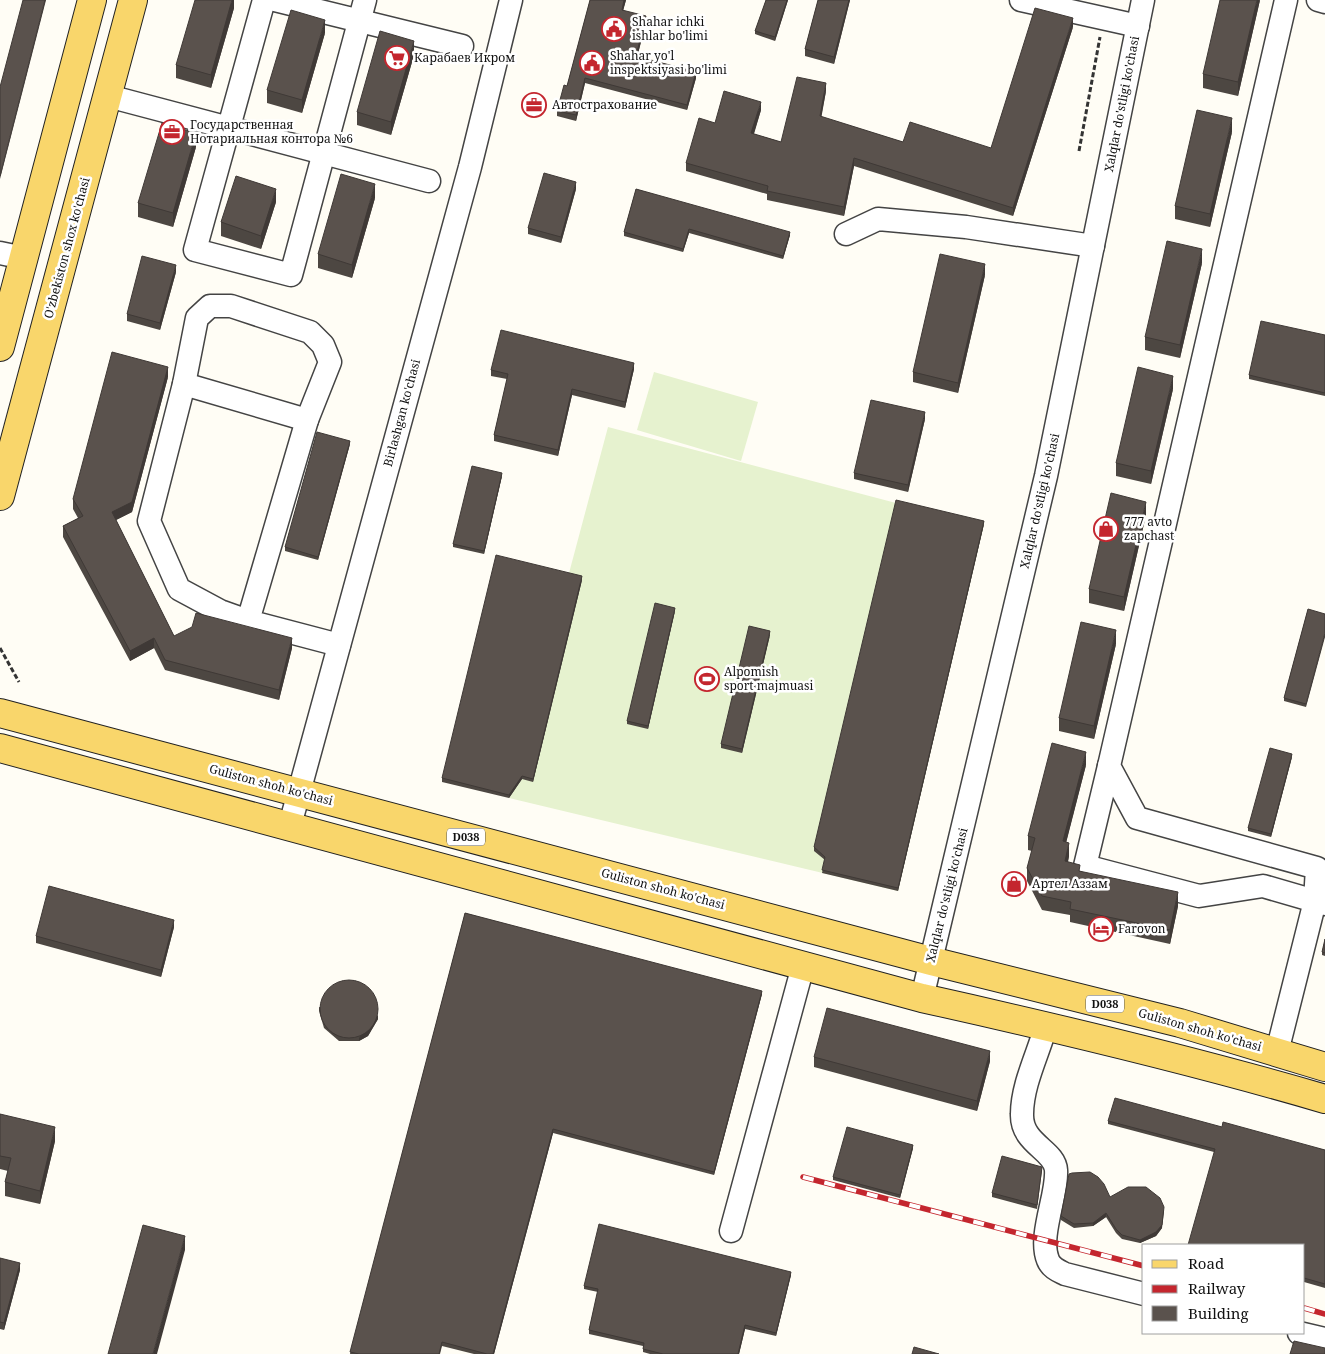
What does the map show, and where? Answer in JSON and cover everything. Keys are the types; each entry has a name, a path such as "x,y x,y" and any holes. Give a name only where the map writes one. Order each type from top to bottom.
{"main road":[{"path":"0,347 12,255 92,0"},
{"name":"O'zbekiston shox ko'chasi","path":"0,496 133,0"},
{"name":"Guliston shoh ko'chasi","path":"0,713 931,961 1180,1023 1325,1067"},
{"path":"0,748 922,998 1046,1026 1264,1081 1325,1099"}],"street":[{"path":"264,0 195,250 290,275 363,10"},
{"path":"275,0 363,10 462,46"},
{"name":"Birlashgan ko'chasi","path":"290,826 470,167 511,0"},
{"path":"1021,0 1138,26"},
{"name":"Xalqlar do'stligi ko'chasi","path":"922,998 1044,486 1143,0"},
{"path":"1286,0 1085,866 1199,896 1263,886 1320,902"},
{"path":"1318,0 1325,2"},
{"path":"108,96 429,181"},
{"path":"846,234 878,219 966,227 1094,246"},
{"path":"248,621 307,420 330,362 323,345 310,332 231,306 210,306 197,318 184,384 149,521 179,589 220,611 248,621 339,645"},
{"path":"184,384 307,420"},
{"path":"1109,766 1137,818 1317,868 1320,902 1277,1052"},
{"path":"731,1231 803,966"},
{"path":"1046,1026 1023,1099 1022,1116 1026,1132 1034,1144 1051,1158 1056,1169 1048,1225 1048,1260 1054,1269 1066,1274 1142,1293"},
{"path":"1304,1334 1325,1339"}],"path":[{"path":"1078,151 1103,18"},
{"path":"0,648 19,682"}],"green space":[{"path":"654,372 758,402 741,461 637,430"},
{"name":"Alpomish sport majmuasi","path":"608,427 896,503 984,524 898,891 509,798"}],"building":[{"path":"23,0 45,0 0,176 0,87"},
{"path":"195,0 232,0 211,75 176,65"},
{"path":"590,0 624,0 622,10 646,16 636,56 696,72 687,105 585,78 576,115 557,111 564,85 567,86"},
{"path":"766,0 787,0 775,37 755,31"},
{"path":"818,0 849,0 834,57 805,49"},
{"path":"1220,0 1257,0 1238,82 1203,74"},
{"path":"1035,8 1073,18 1013,208 854,158 844,207 767,191 768,186 686,163 699,118 715,123 724,91 761,102 751,133 781,142 797,77 826,83 820,116 903,142 910,122 991,148"},
{"path":"291,10 325,20 302,100 267,90"},
{"path":"380,31 414,41 391,122 357,112"},
{"path":"1197,110 1232,118 1210,214 1175,206"},
{"path":"162,123 196,133 173,213 138,203"},
{"path":"544,173 576,182 561,237 528,228"},
{"path":"341,174 375,184 352,265 318,254"},
{"path":"236,176 276,189 261,236 221,222"},
{"path":"636,189 790,232 783,256 689,229 683,249 624,232"},
{"path":"1167,241 1202,249 1180,345 1145,337"},
{"path":"940,254 985,264 958,383 913,372"},
{"path":"142,256 176,265 160,323 127,314"},
{"path":"1261,321 1325,335 1325,393 1249,375"},
{"path":"501,330 634,363 625,402 572,389 558,450 494,435 508,374 491,370"},
{"path":"112,352 168,367 132,502 112,512 174,636 192,627 196,613 292,638 279,690 165,660 154,638 130,651 63,526 83,516 73,499"},
{"path":"1138,367 1173,376 1151,471 1116,463"},
{"path":"871,400 925,412 908,485 854,473"},
{"path":"317,432 350,441 318,557 285,547"},
{"path":"472,466 502,473 484,551 453,544"},
{"path":"1111,493 1146,502 1124,597 1089,589"},
{"path":"896,500 984,521 898,888 822,870 825,857 814,847"},
{"path":"496,555 582,576 533,779 522,776 509,795 442,778"},
{"path":"655,603 675,608 648,726 627,721"},
{"path":"1308,609 1325,614 1325,633 1306,704 1284,698"},
{"path":"1081,622 1116,630 1094,726 1059,718"},
{"path":"749,626 770,631 742,749 721,744"},
{"path":"1052,743 1086,752 1063,841 1069,843 1065,861 1080,865 1079,871 1178,892 1170,930 1070,909 1071,902 1042,896 1027,868 1035,838 1028,836"},
{"path":"1270,748 1292,754 1271,834 1248,828"},
{"path":"49,886 174,920 161,970 36,936"},
{"path":"465,913 762,991 714,1172 553,1129 493,1354 442,1342 439,1354 359,1354 350,1352"},
{"path":"1325,939 1325,953 1322,952"},
{"path":"349,980 360,982 373,993 378,1009 376,1020 365,1033 349,1038 338,1036 325,1025 320,1009 322,998 333,985"},
{"path":"827,1008 990,1051 977,1101 814,1057"},
{"path":"1115,1098 1222,1127 1223,1122 1325,1150 1325,1284 1305,1278 1305,1244 1188,1244 1215,1149 1108,1121"},
{"path":"0,1114 55,1127 40,1191 5,1182 11,1158 0,1156"},
{"path":"847,1127 913,1145 900,1195 833,1177"},
{"path":"1002,1156 1042,1167 1037,1205 992,1193"},
{"path":"1090,1172 1104,1184 1110,1197 1128,1187 1146,1187 1160,1198 1164,1207 1162,1225 1156,1232 1140,1240 1122,1235 1106,1213 1093,1223 1074,1224 1061,1216 1069,1174"},
{"path":"599,1224 791,1272 776,1333 745,1325 738,1354 663,1354 643,1349 644,1343 589,1330 598,1289 584,1286"},
{"path":"143,1225 185,1236 153,1354 108,1354"},
{"path":"0,1258 20,1263 4,1323 0,1322"},
{"path":"1294,1341 1325,1348 1325,1354 1290,1354"},
{"path":"914,1347 939,1354 912,1354"}],"railway":[{"path":"803,1177 1142,1265"},
{"path":"1305,1308 1325,1314"}],"place":[{"name":"Shahar ichki ishlar bo'limi","path":"614,29"},
{"name":"Карабаев Икром","path":"397,58"},
{"name":"Shahar yo'l inspektsiyasi bo'limi","path":"592,63"},
{"name":"Автострахование","path":"534,105"},
{"name":"Государственная Нотариальная контора №6","path":"172,132"},
{"name":"777 avto zapchast","path":"1106,529"},
{"name":"Alpomish sport majmuasi","path":"707,679"},
{"name":"Артел Аззам","path":"1014,884"},
{"name":"Farovon","path":"1101,929"}]}
